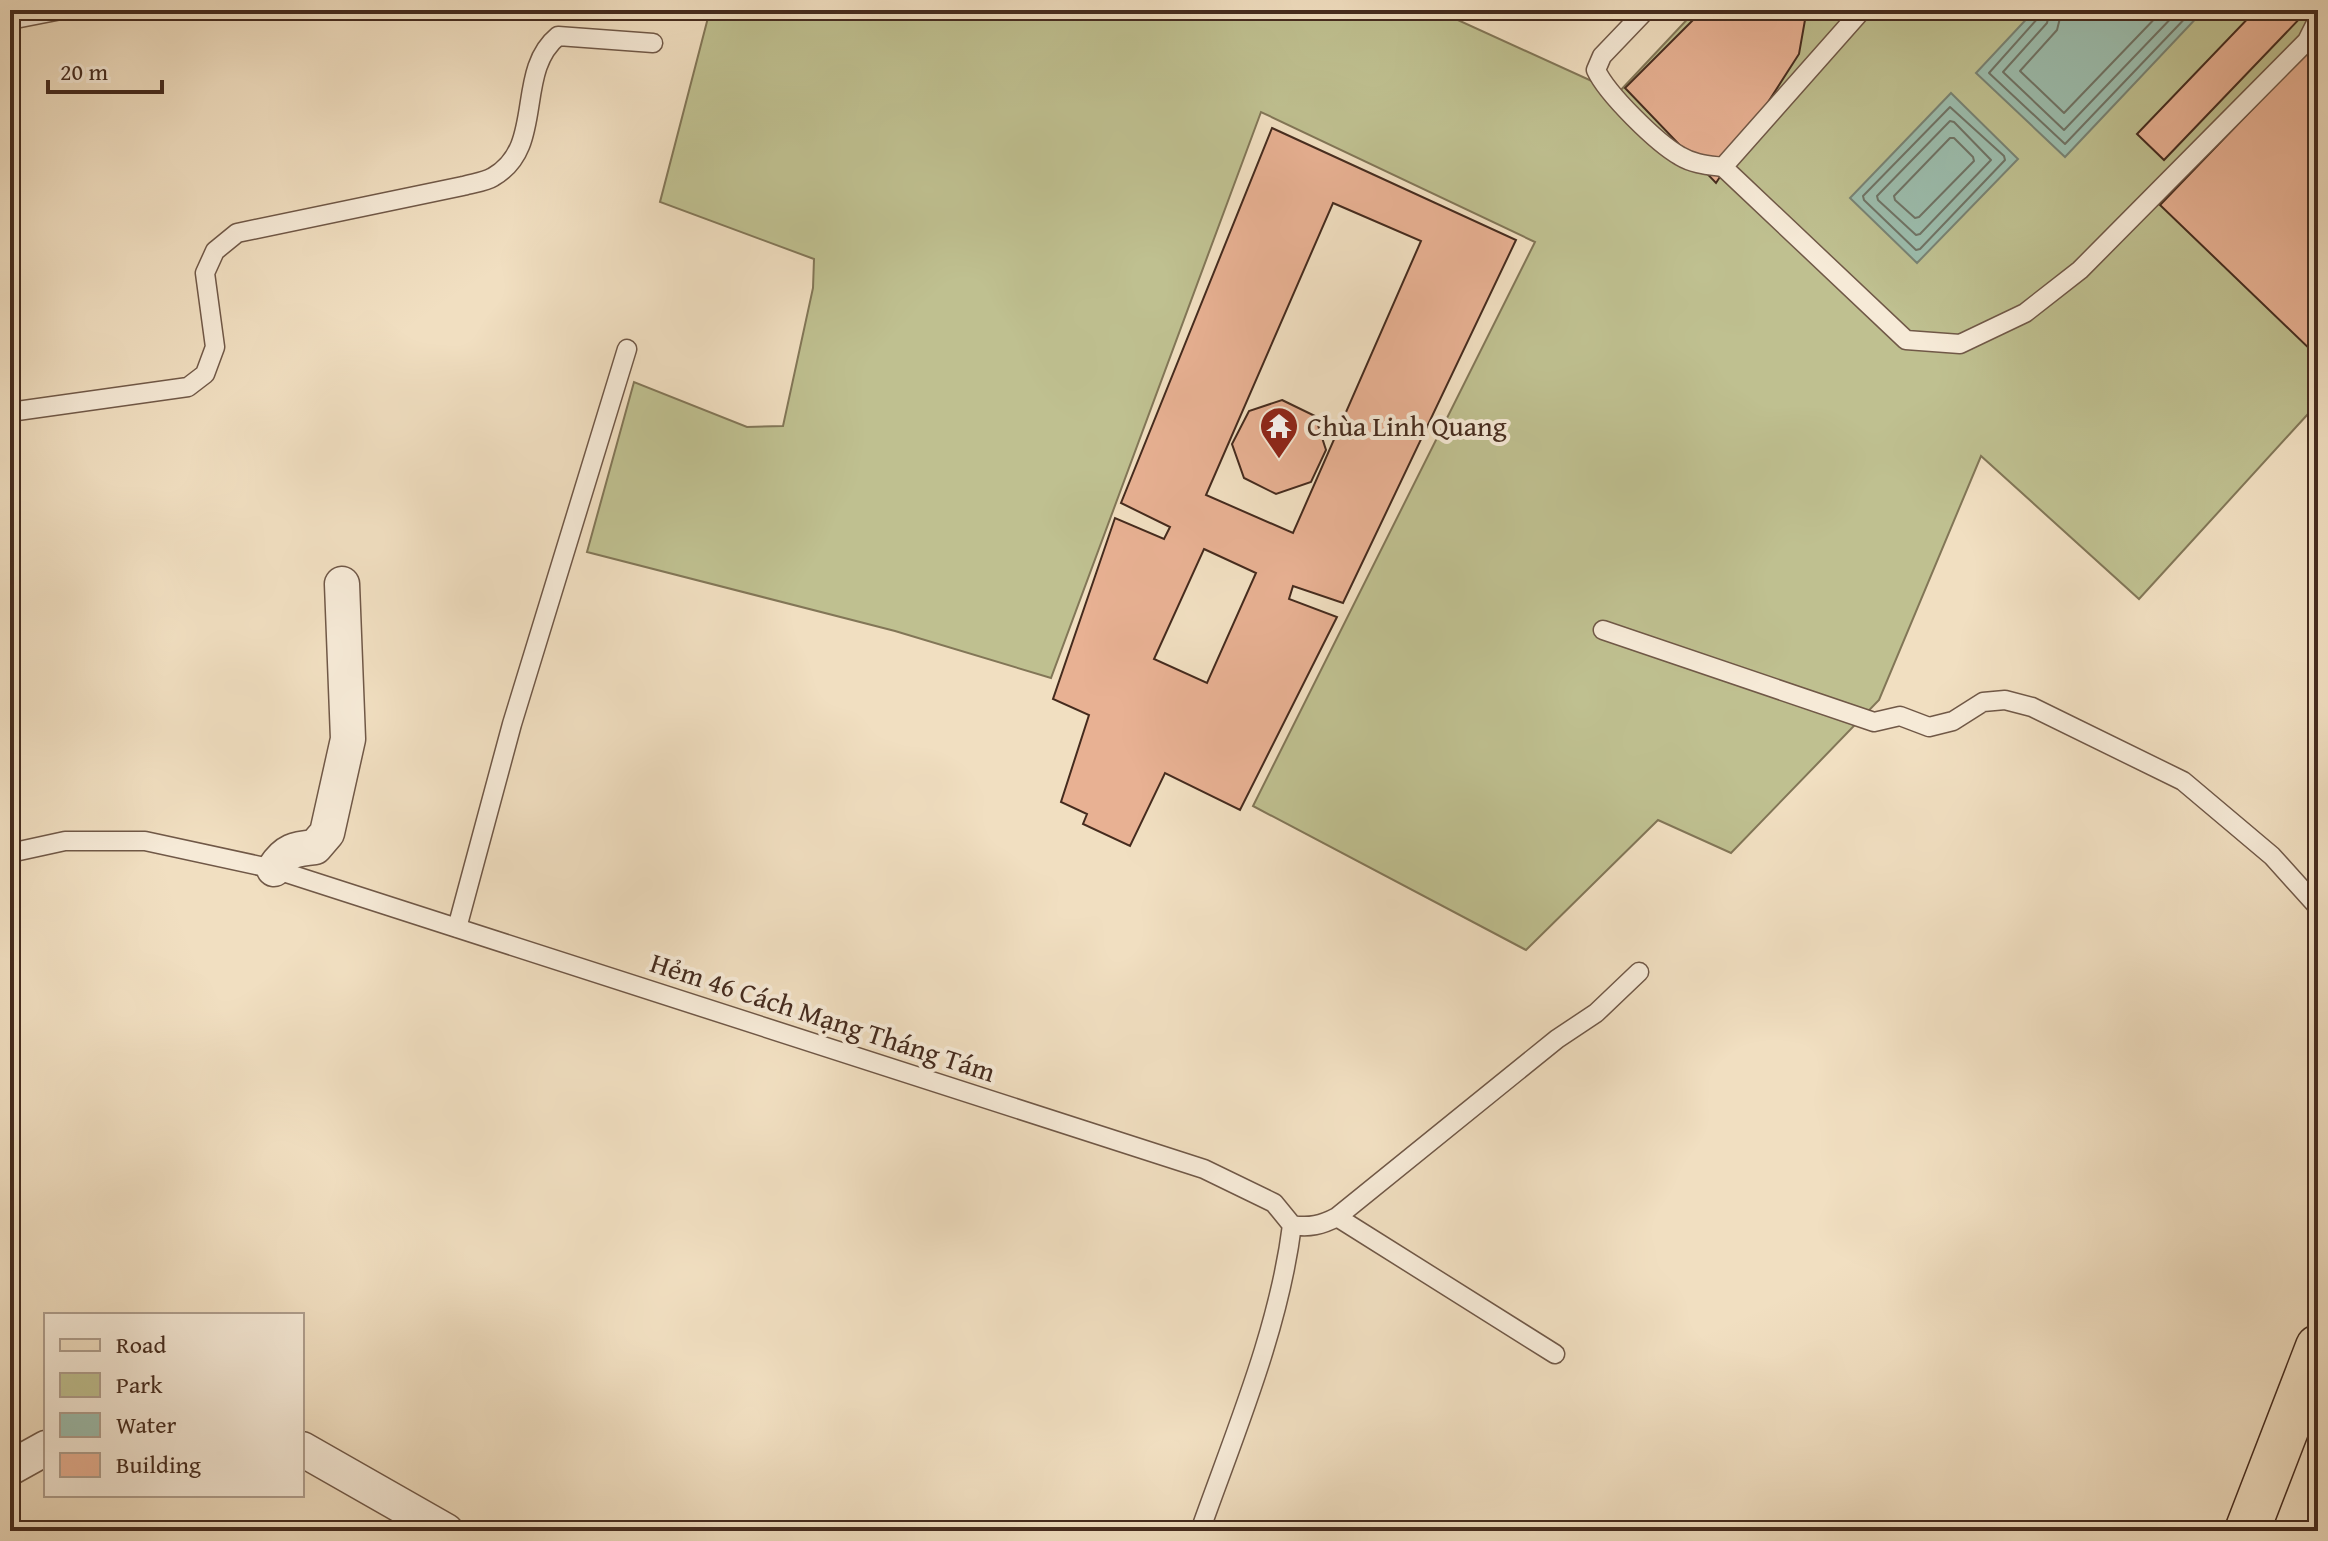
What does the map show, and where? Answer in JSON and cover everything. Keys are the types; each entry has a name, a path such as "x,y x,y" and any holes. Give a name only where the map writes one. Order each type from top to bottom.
{"main road":[{"path":"2247,1531 2318,1347"}],"street":[{"path":"274,869 292,849 315,847 327,833 348,739 342,584"},
{"path":"10,1468 44,1449"},
{"path":"304,1450 446,1531"}],"lane":[{"path":"10,20 61,10"},
{"path":"1646,10 1602,56 1596,70 1603,85 1681,157 1698,164 1723,167 1906,340 1960,344 2025,313 2080,270 2307,41 2318,19"},
{"path":"1723,167 1862,10"},
{"path":"10,412 188,387 205,374 215,347 205,273 215,251 237,233 493,177 515,158 526,129 532,80 546,46 558,36 653,43"},
{"path":"457,928 512,724 627,349"},
{"path":"1603,630 1874,722 1900,716 1929,727 1953,721 1983,702 2005,700 2032,707 2183,781 2272,856 2318,907"},
{"name":"Hẻm 46 Cách Mạng Tháng Tám","path":"10,853 65,841 145,841 274,869 1204,1169 1274,1203 1292,1225"},
{"path":"1200,1531 1260,1358 1287,1266 1292,1225 1305,1227 1323,1224 1337,1217 1557,1039 1596,1013 1639,972"},
{"path":"1337,1217 1555,1354"}],"green space":[{"path":"710,10 1436,10 1618,93 1696,10 2318,10 2318,403 2139,599 1981,456 1879,700 1731,853 1658,820 1526,950 1253,806 1535,242 1261,112 1051,678 895,631 587,552 634,382 747,427 783,426 813,288 814,259 660,202"}],"water":[{"path":"2035,10 2204,10 2065,157 1976,73"},
{"path":"1951,93 2018,159 1917,263 1850,198"}],"building":[{"path":"1703,10 1803,10 1805,20 1799,54 1716,183 1625,88"},
{"path":"2256,10 2306,12 2164,160 2137,134"},
{"path":"2318,41 2318,357 2160,205"},
{"path":"1272,128 1516,240 1343,603 1293,586 1289,599 1337,617 1240,810 1165,773 1130,846 1083,824 1087,814 1061,802 1089,715 1053,699 1115,518 1164,539 1170,527 1121,503","holes":["1333,203 1421,241 1293,533 1206,495","1204,549 1256,573 1207,683 1154,659"]},
{"path":"1282,400 1315,416 1326,450 1311,482 1276,494 1244,478 1232,444 1249,411"}],"place":[{"name":"Chùa Linh Quang","path":"1279,460"}]}
